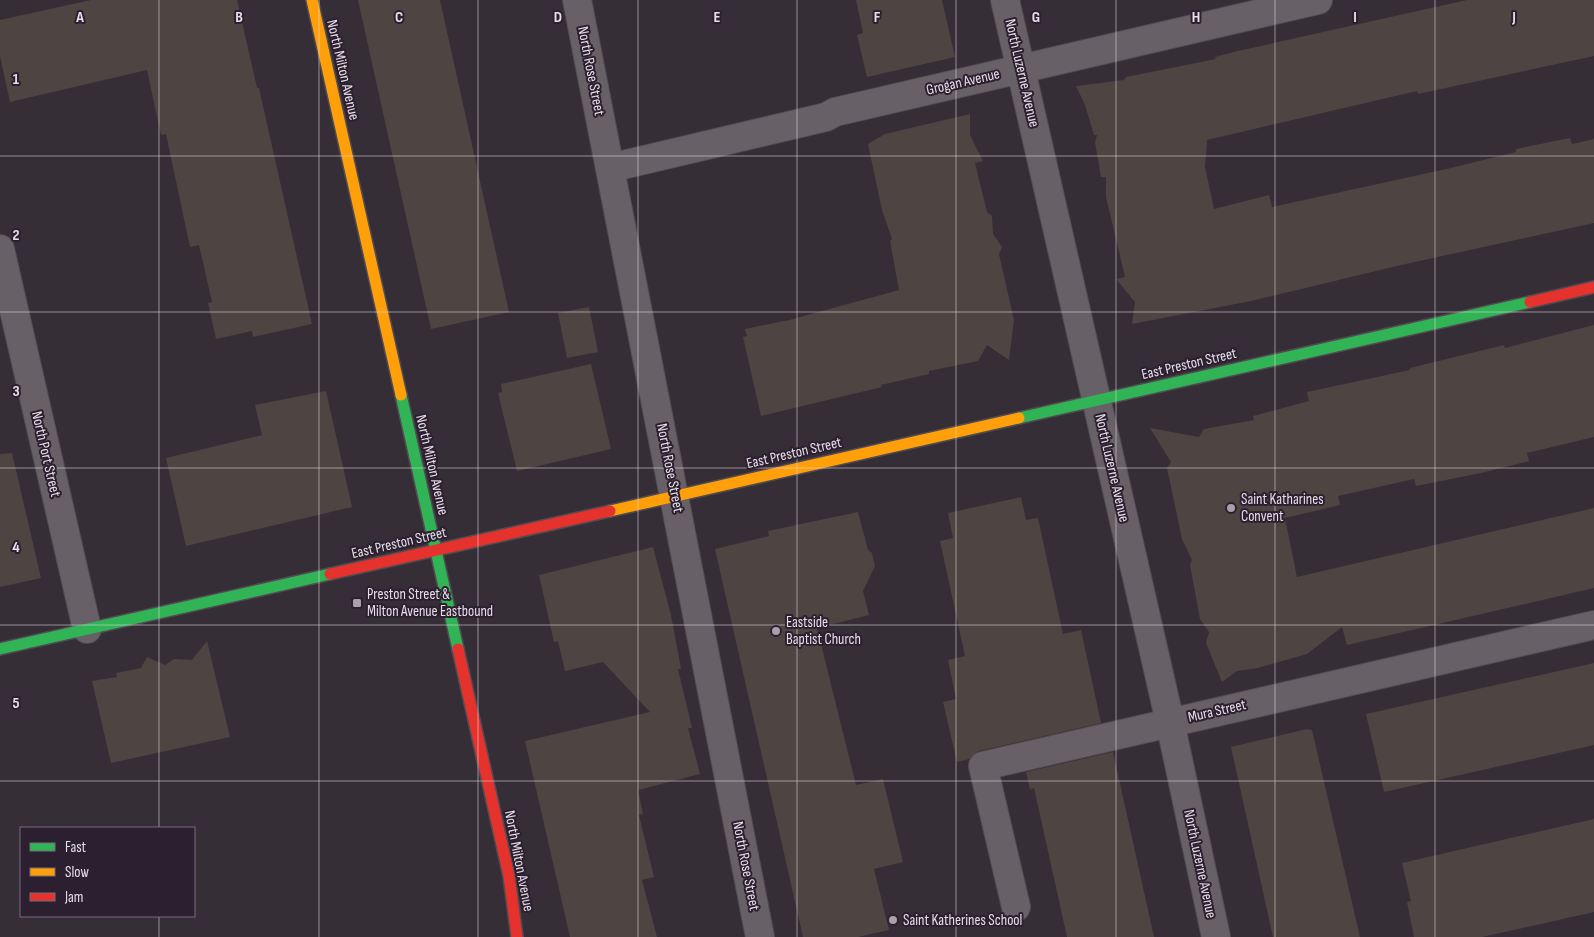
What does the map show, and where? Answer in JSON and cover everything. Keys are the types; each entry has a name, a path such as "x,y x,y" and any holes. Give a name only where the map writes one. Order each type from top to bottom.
{"street":[{"name":"North Milton Avenue","path":"312,0 509,876 517,937"},
{"name":"North Rose Street","path":"577,0 760,937"},
{"name":"North Luzerne Avenue","path":"1006,0 1170,722 1216,937"},
{"name":"Grogan Avenue","path":"610,168 1021,68 1318,0"},
{"name":"North Port Street","path":"0,249 87,629"},
{"name":"East Preston Street","path":"0,649 1594,287"},
{"name":"Mura Street","path":"1016,907 983,766 1594,624"}],"building":[{"path":"91,0 237,0 257,88 259,88 312,324 253,337 252,331 216,339 208,303 212,302 199,245 190,247 166,134 161,135 147,70 10,102 0,56 0,20"},
{"path":"358,0 440,0 509,312 431,329"},
{"path":"856,0 942,0 955,57 867,77 857,35 863,33"},
{"path":"1467,0 1594,0 1594,56 1418,94 1417,91 1207,140 1205,167 1214,209 1269,195 1272,207 1451,168 1516,152 1516,149 1570,138 1572,144 1594,139 1594,223 1401,265 1251,301 1132,324 1135,302 1116,279 1125,277 1106,197 1106,177 1101,177 1095,142 1097,135 1094,135 1085,105 1076,86 1124,80 1126,77 1216,59 1215,57 1238,51"},
{"path":"970,114 970,135 983,161 975,163 987,212 992,216 993,234 1002,247 999,254 1014,320 1009,360 987,345 978,361 929,371 929,374 881,385 882,387 761,416 743,337 747,336 745,329 789,320 899,290 890,241 892,239 882,210 868,144 885,134"},
{"path":"589,307 598,352 567,358 558,313"},
{"path":"1594,325 1594,437 1527,453 1529,461 1481,473 1416,486 1414,479 1338,496 1340,505 1285,518 1297,577 1594,508 1594,588 1347,645 1342,627 1307,654 1258,668 1237,671 1222,682 1206,643 1209,632 1200,619 1190,565 1192,560 1182,539 1167,468 1171,462 1150,428 1199,437 1204,429 1254,420 1253,416 1309,401 1307,392 1410,370 1410,368 1504,345 1505,348"},
{"path":"591,364 611,449 517,471 498,393 502,392 501,384"},
{"path":"326,391 352,507 186,546 166,458 262,435 255,405"},
{"path":"12,453 41,578 0,587 0,454"},
{"path":"1021,497 1026,520 1038,518 1063,634 1081,630 1101,723 979,751 969,759 957,762 943,702 956,699 948,660 965,656 940,541 953,538 948,513"},
{"path":"858,512 868,550 872,553 875,566 863,591 869,615 817,628 856,785 883,779 903,862 874,869 889,930 858,937 803,937 715,549 769,536 768,531"},
{"path":"653,547 671,615 681,669 678,669 692,728 688,728 700,774 638,790 643,814 639,815 654,877 642,880 657,937 570,937 525,741 650,712 603,662 565,671 558,641 554,642 539,575"},
{"path":"207,641 230,737 111,763 92,681 117,677 116,673 141,668 147,657 165,665 174,659 192,660"},
{"path":"1594,663 1594,745 1384,792 1366,714"},
{"path":"1307,729 1312,730 1360,937 1273,937 1231,747"},
{"path":"1113,752 1154,937 1067,937 1034,788 1030,790 1026,772"},
{"path":"1594,819 1594,912 1482,937 1414,937 1407,902 1411,901 1402,863"}],"traffic: fast":[{"path":"1019,418 1530,302"},
{"path":"401,395 458,649"},
{"path":"0,649 330,574"}],"traffic: slow":[{"path":"312,0 401,395"},
{"path":"610,511 1019,418"}],"traffic: jam":[{"path":"1530,302 1594,287"},
{"path":"330,574 610,511"},
{"path":"458,649 509,876 517,937"}],"place":[{"name":"Saint Katharines Convent","path":"1231,508"},
{"name":"Preston Street & Milton Avenue Eastbound","path":"357,603"},
{"name":"Eastside Baptist Church","path":"776,631"},
{"name":"Saint Katherines School","path":"893,920"}]}
